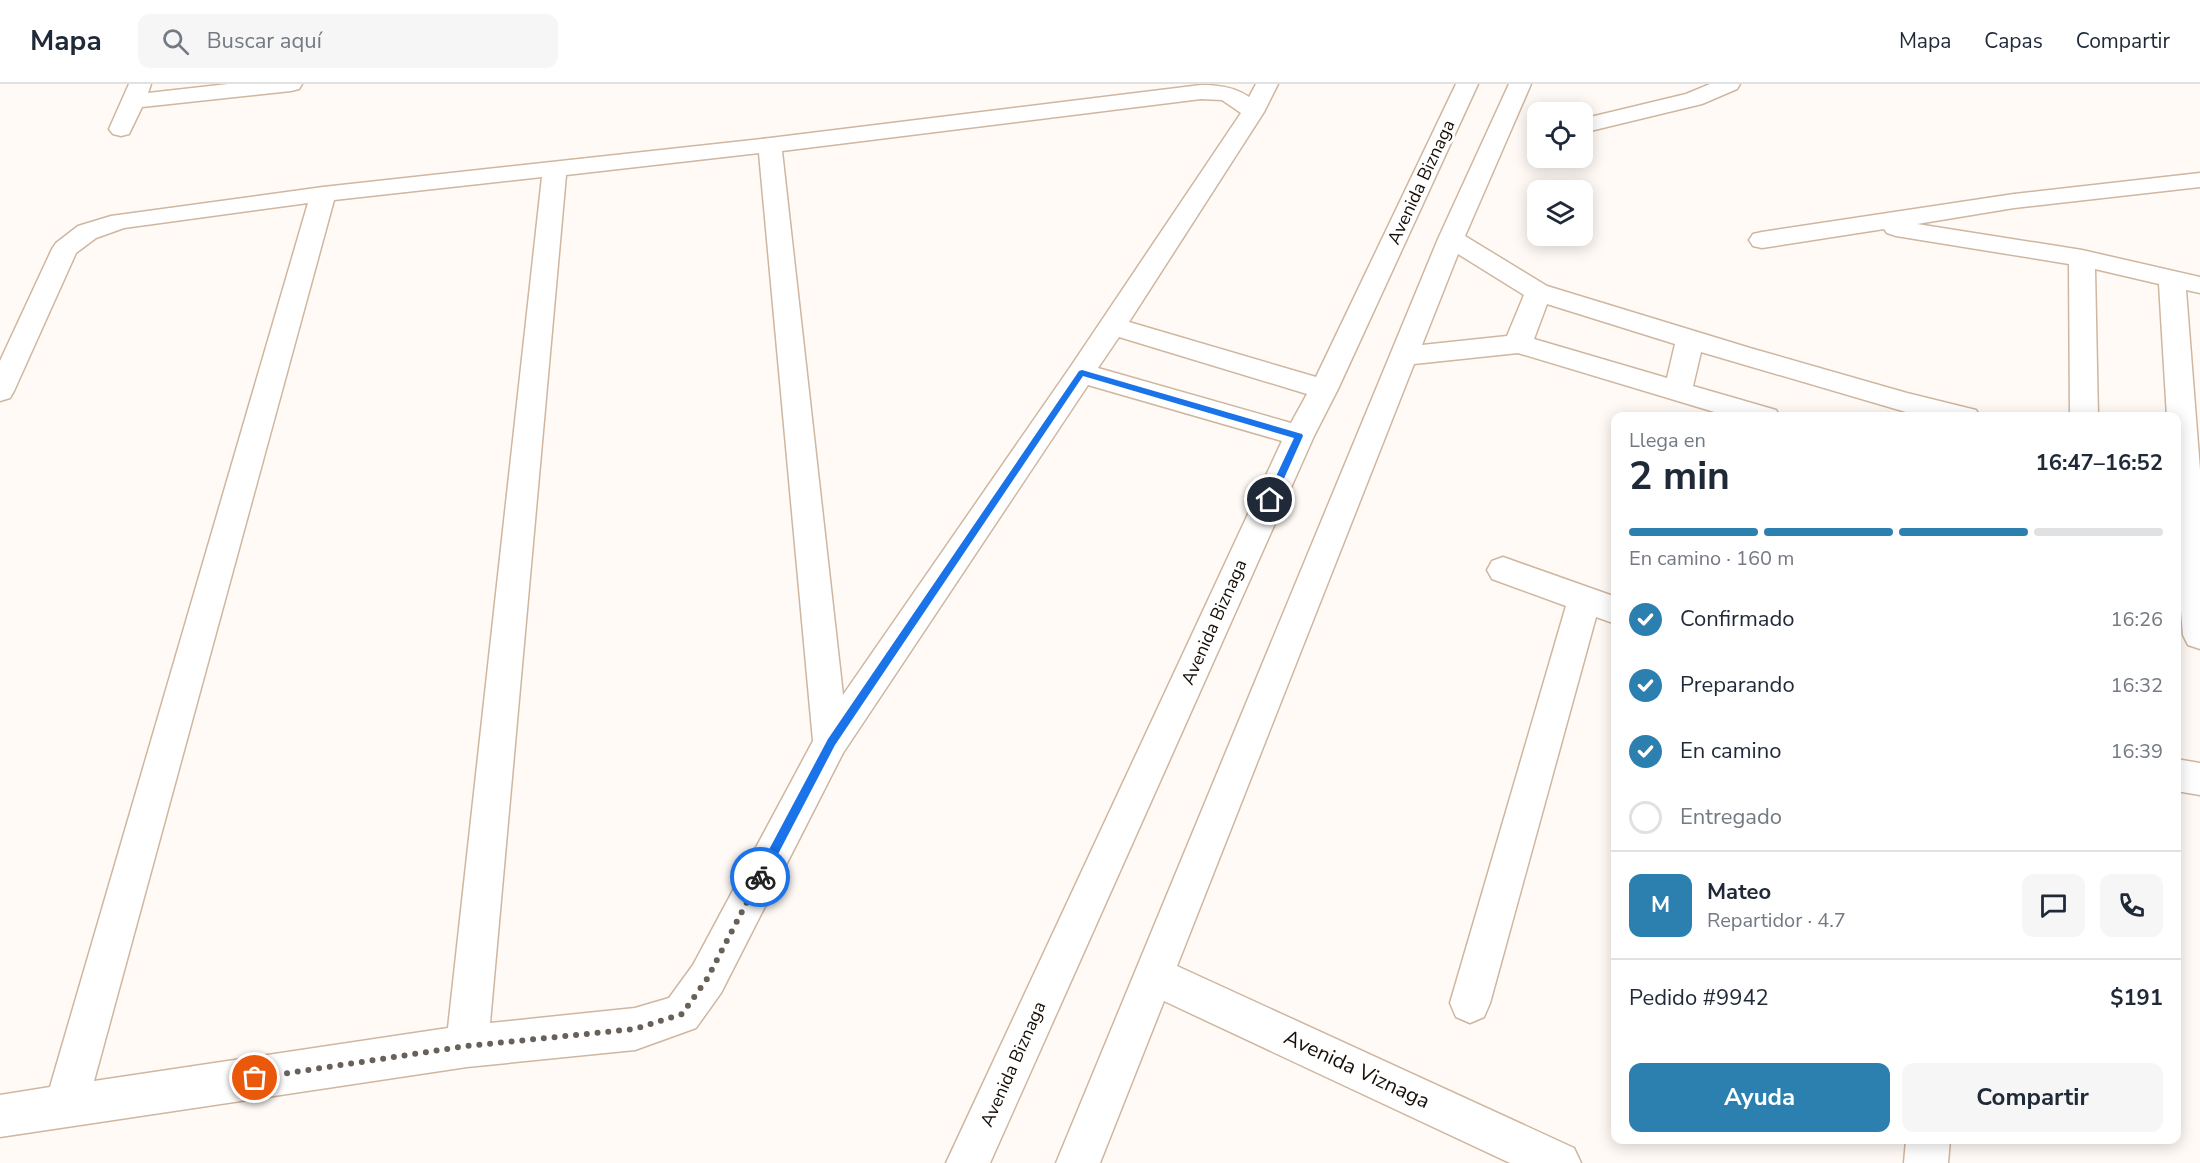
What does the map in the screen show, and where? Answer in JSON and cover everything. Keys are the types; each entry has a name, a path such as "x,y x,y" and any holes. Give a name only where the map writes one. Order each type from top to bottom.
{"street":[{"path":"121,129 136,92 291,84"},
{"path":"0,1116 467,1046 635,1029 682,1014 707,979 831,742 1082,373 1253,112 1267,84"},
{"name":"Avenida Biznaga","path":"968,1163 1299,436 1324,390 1467,84"},
{"path":"1078,1163 1451,239 1520,84"},
{"path":"1593,123 1729,84"},
{"path":"0,391 65,249 87,232 120,221 323,194 770,145 1201,92 1218,92 1236,96 1253,112"},
{"path":"770,145 831,742"},
{"path":"467,1046 555,168"},
{"path":"1762,240 2014,201 2200,180"},
{"path":"66,1105 323,194"},
{"path":"1865,223 2082,258 2186,282 2189,518 2200,635"},
{"path":"1451,239 1538,292 1907,403 1945,412"},
{"path":"2082,258 2084,412"},
{"path":"1518,344 1538,292"},
{"path":"1112,327 1324,390"},
{"path":"1678,391 1690,338"},
{"path":"1404,356 1518,344 1749,412"},
{"path":"1082,373 1299,436"},
{"path":"1470,1003 1600,606 1503,570"},
{"path":"2181,776 2200,779"},
{"name":"Avenida Viznaga","path":"1154,976 1559,1163"},
{"path":"1926,1163 1928,1144"}],"way so far":[{"path":"255,1078 467,1046 635,1029 682,1014 707,979 760,877"}],"route":[{"path":"760,877 831,742 1082,373 1299,436 1270,500"}]}
